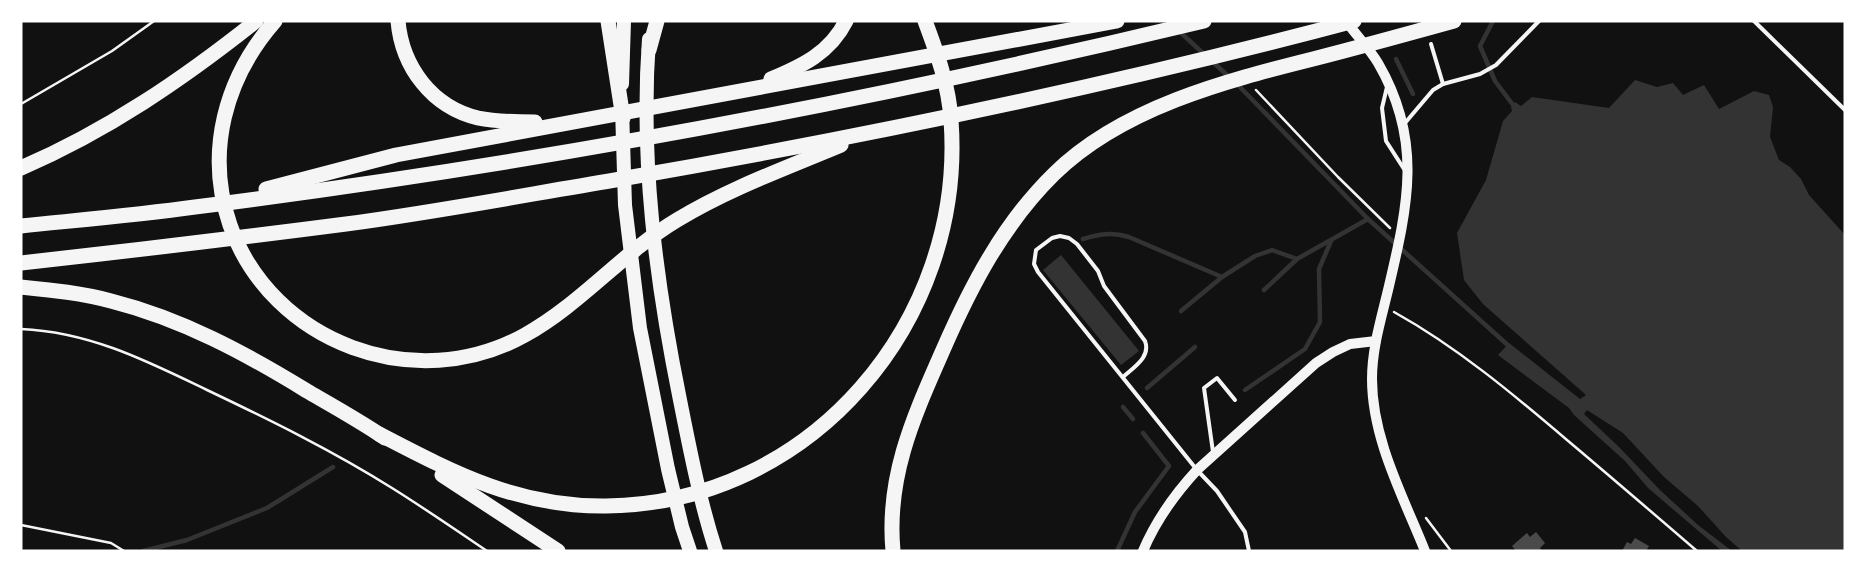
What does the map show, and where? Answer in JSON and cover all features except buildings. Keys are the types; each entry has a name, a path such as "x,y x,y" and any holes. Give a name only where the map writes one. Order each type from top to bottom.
{"highway":[{"path":"21,168 86,138 134,109 187,73 256,21"},
{"path":"275,21 260,38 246,62 226,108 221,125 219,171 233,233 253,269 280,302 311,328 348,346 387,358 428,361 468,357 502,346 542,325 652,236 678,219 740,187 870,133"},
{"path":"398,21 401,42 415,74 429,91 446,104 465,114 489,120 574,122"},
{"path":"608,21 623,118"},
{"path":"624,21 622,84 625,205 640,328 668,469 682,527 690,551"},
{"path":"651,21 649,50 649,168 657,268 664,318 685,425 716,551"},
{"path":"649,50 657,21"},
{"path":"736,92 784,74 815,58 832,43 846,21"},
{"path":"379,434 482,484 520,496 544,501 583,505 626,505 684,496 722,484 755,470 811,435 856,394 882,363 899,337 914,311 930,274 941,236 948,203 952,136 951,119 944,80 925,21"},
{"path":"245,197 396,155 1118,21"},
{"path":"21,226 195,207 245,197 575,151 697,130 1084,50 1204,21"},
{"path":"21,263 349,224 697,166 917,124 1109,82 1354,21"},
{"path":"893,551 891,510 894,489 909,430 957,318 976,280 995,246 1042,186 1071,159 1113,131 1168,103 1236,78 1454,21"},
{"path":"21,287 46,289 110,300 172,320 222,342 379,434 558,551"}],"main road":[{"path":"1346,21 1377,61 1388,82 1397,104 1407,147 1406,209 1376,340 1372,379 1375,411 1390,466 1425,551"},
{"path":"1143,551 1163,511 1197,470 1214,454 1316,363 1345,346 1376,340"}],"lane":[{"path":"1403,125 1433,90 1443,84 1480,74 1496,65 1539,21"},
{"path":"1754,21 1845,110"},
{"path":"1431,44 1443,84"},
{"path":"1388,82 1382,108 1386,141 1408,176"},
{"path":"1123,377 1144,357 1147,347 1145,341 1104,286 1098,271 1077,244 1069,238 1060,236 1052,238 1036,250 1034,264 1038,272 1197,470 1217,491 1243,528 1249,551"},
{"path":"1214,454 1204,388 1217,378 1235,400"}],"path":[{"path":"21,104 112,51 154,21"},
{"path":"1253,86 1288,121 1338,177 1395,232"},
{"path":"1384,307 1420,327 1456,351 1523,402 1697,551"},
{"path":"21,329 46,330 101,343 146,361 294,432 392,488 485,550"},
{"path":"21,525 111,543 124,551"}],"shaded area":[{"path":"1635,80 1657,87 1673,83 1683,95 1704,85 1719,109 1754,91 1769,95 1773,107 1770,137 1779,160 1790,167 1801,179 1809,195 1845,235 1845,551 1742,551 1726,537 1698,506 1664,477 1623,433 1587,410 1584,414 1660,490 1698,525 1732,551 1722,551 1648,488 1625,461 1574,415 1569,408 1498,355 1509,343 1580,399 1586,395 1483,304 1464,280 1457,233 1486,180 1503,121 1512,111 1511,107 1515,102 1521,106 1532,97 1609,108"},
{"path":"1061,255 1139,351 1121,365 1043,270"}],"waterway":[{"path":"1493,21 1480,46 1495,81 1516,109"},
{"path":"1179,31 1206,56"},
{"path":"1396,59 1413,94"},
{"path":"1212,61 1230,78"},
{"path":"1236,83 1368,219 1511,348"},
{"path":"1264,290 1297,259 1368,219"},
{"path":"1083,239 1106,234 1129,237 1222,277 1255,256 1272,250 1297,259"},
{"path":"1245,390 1305,349 1320,322 1319,269 1331,241"},
{"path":"1181,311 1222,277"},
{"path":"1147,388 1195,347"},
{"path":"1123,407 1133,419"},
{"path":"1117,551 1135,512 1169,466 1143,433"},
{"path":"143,551 187,540 267,508 333,467"}]}
